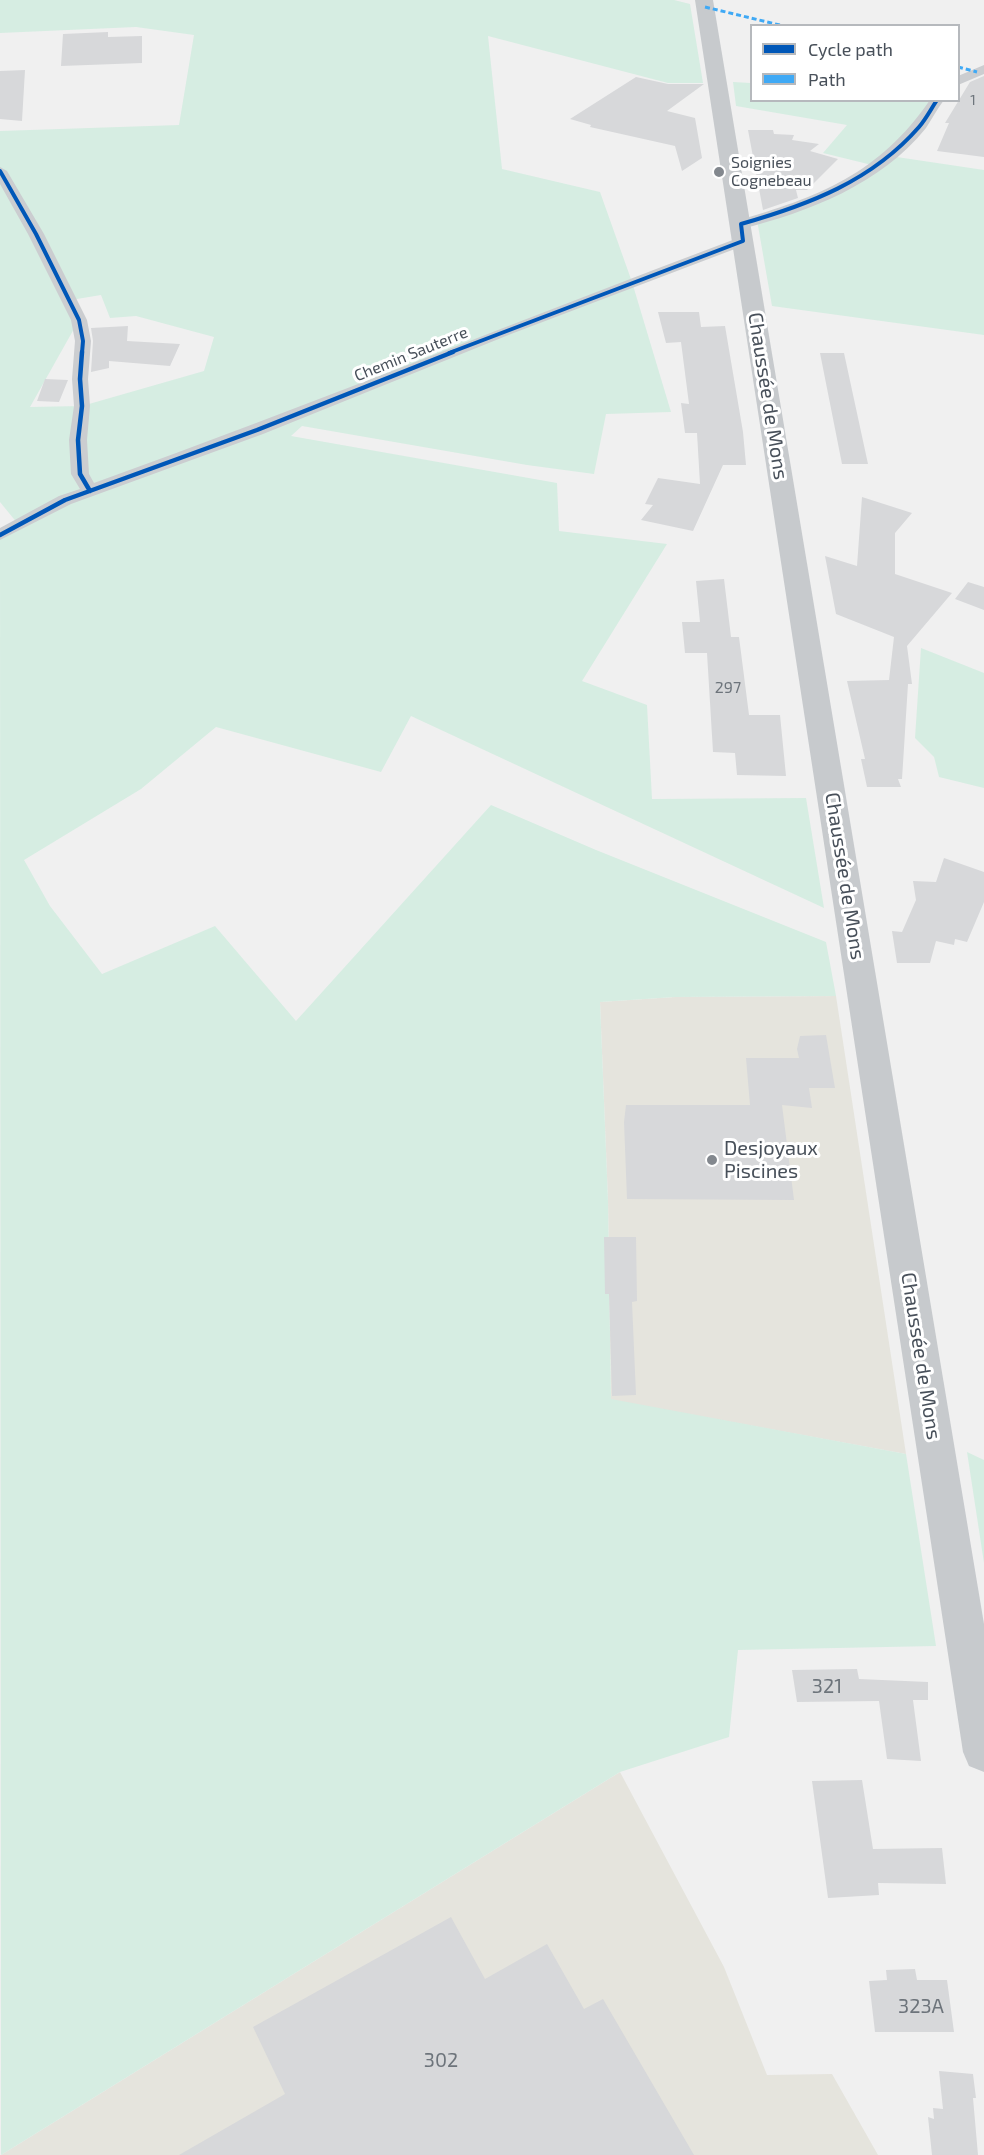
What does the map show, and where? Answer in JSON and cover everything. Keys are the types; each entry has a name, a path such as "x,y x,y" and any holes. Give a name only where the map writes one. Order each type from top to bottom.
{"main road":[{"name":"Chaussée de Mons","path":"704,0 984,1752"}],"street":[{"path":"960,80 984,69"},
{"name":"Chemin Sauterre","path":"0,535 34,515 90,491 257,430 494,335 814,202 855,181 898,148 920,125 936,102"},
{"path":"0,171 36,234 79,320 83,341 80,380 82,406 78,440 80,474 90,491"}],"shaded area":[{"path":"836,996 906,1454 611,1400 608,1201 600,1002 675,997"},
{"path":"620,1772 724,1967 767,2075 832,2074 878,2155 1,2155"}],"green space":[{"path":"0,0 674,0 690,4 703,83 668,83 488,36 502,169 600,192 632,282 671,412 606,414 594,474 527,465 302,426 291,436 557,483 559,531 667,544 582,681 647,705 652,799 806,798 824,908 411,716 381,772 216,727 141,789 24,860 50,906 102,974 215,926 296,1021 491,805 596,850 826,942 836,996 675,997 600,1002 608,1201 611,1399 906,1454 936,1646 738,1650 729,1737 620,1772 1,2155 0,535 18,524 0,502 0,131 179,125 194,35 136,27 0,33","holes":["101,295 110,318 136,316 214,337 204,371 82,406 30,407 79,320 71,300"]},
{"path":"733,82 750,83 750,102 936,102 890,156 984,170 984,335 772,306 757,220 788,211 876,166 823,153 847,125 736,106"},
{"path":"921,648 984,673 984,788 939,777 934,757 915,738"},
{"path":"967,1452 984,1460 984,1563"}],"building":[{"path":"108,32 108,37 142,36 142,63 61,66 63,34"},
{"path":"25,70 22,121 0,119 0,71"},
{"path":"984,76 984,157 937,151 949,123 945,123 960,102 970,82"},
{"path":"636,77 668,84 704,84 667,111 695,118 702,158 682,171 675,146 590,127 591,125 570,119"},
{"path":"748,130 773,130 774,134 794,135 792,140 819,144 810,151 838,159 807,190 796,190 798,198 763,210"},
{"path":"658,312 699,312 701,327 725,326 743,432 746,465 723,465 693,531 641,520 653,505 645,504 658,478 700,484 697,433 685,433 681,403 689,404 681,342 666,343"},
{"path":"128,326 127,341 180,344 170,366 109,361 109,368 91,372 93,341 91,328"},
{"path":"820,353 844,353 868,464 842,464"},
{"path":"45,379 68,380 59,402 37,401"},
{"path":"862,497 912,513 895,533 895,574 952,593 907,646 912,684 908,684 902,779 898,779 901,787 867,787 861,759 865,759 847,681 889,680 894,637 836,614 825,556 857,566"},
{"path":"724,579 731,637 739,637 749,715 780,715 786,776 737,775 735,753 713,752 707,653 685,653 682,622 700,622 696,581"},
{"path":"968,582 984,587 984,610 955,599"},
{"path":"944,858 984,872 984,902 967,942 955,939 954,945 936,941 930,963 897,963 892,931 902,932 916,900 913,881 936,882"},
{"name":"Desjoyaux Piscines","path":"826,1035 835,1088 809,1088 812,1108 782,1105 794,1200 627,1199 624,1122 626,1105 750,1105 746,1058 799,1058 797,1049 800,1036"},
{"path":"604,1237 636,1237 637,1301 632,1302 636,1395 612,1396 609,1294 605,1294"},
{"path":"857,1669 859,1679 928,1682 928,1700 913,1700 921,1761 887,1759 879,1701 797,1702 792,1670"},
{"path":"862,1780 873,1849 942,1848 946,1884 878,1883 879,1895 828,1898 812,1781"},
{"path":"451,1917 485,1979 547,1944 584,2009 603,1999 694,2155 179,2155 285,2094 253,2027"},
{"path":"915,1969 917,1980 947,1980 954,2032 875,2032 869,1981 887,1980 886,1970"},
{"path":"939,2071 973,2074 978,2155 932,2155 928,2117 934,2119 933,2108 943,2109"}],"marked path":[{"path":"705,7 776,24"},
{"path":"960,68 977,72"}],"cycle path":[{"path":"0,535 65,500 257,430 505,331 743,241 741,224 815,200 838,190 880,164 919,127 936,102"},
{"path":"0,171 36,234 79,320 83,341 80,379 82,406 78,440 80,474 90,491"}],"place":[{"name":"Soignies Cognebeau","path":"719,172"},
{"name":"Desjoyaux Piscines","path":"712,1160"}]}
